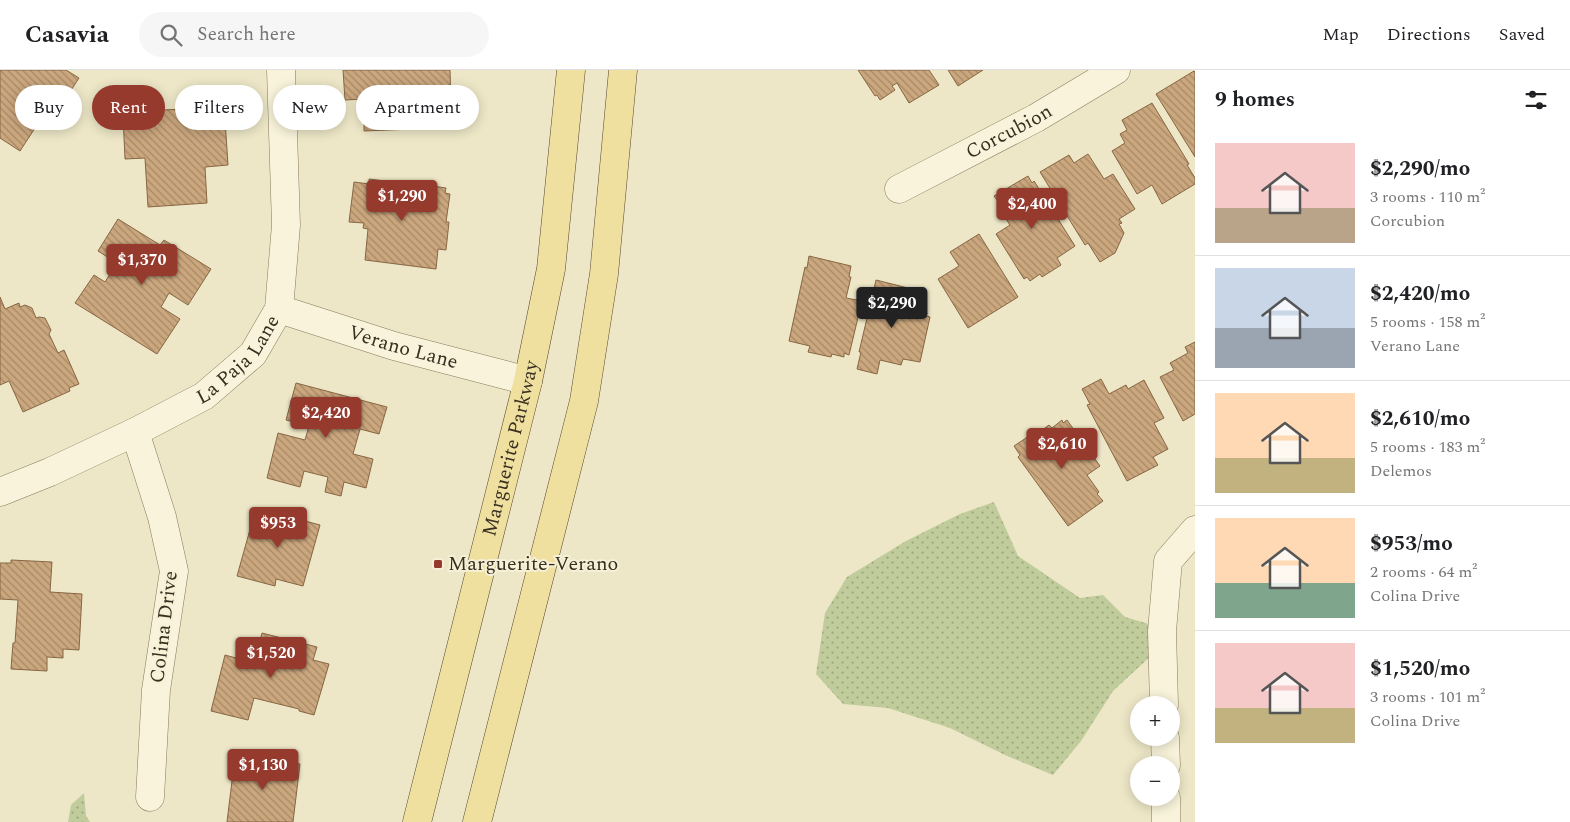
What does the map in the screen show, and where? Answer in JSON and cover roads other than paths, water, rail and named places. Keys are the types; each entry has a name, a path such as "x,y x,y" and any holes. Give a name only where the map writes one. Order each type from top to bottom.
{"main road":[{"name":"Marguerite Parkway","path":"417,822 528,381 552,269 571,70"},
{"path":"477,822 584,401 604,274 622,70"}],"street":[{"name":"La Paja Lane","path":"0,492 50,472 135,432 204,396 253,354 278,309 286,225 281,70"},
{"name":"Corcubion","path":"898,189 1036,118 1116,70"},
{"name":"Verano Lane","path":"278,309 394,346 528,381"},
{"name":"Colina Drive","path":"135,432 162,517 174,571 156,690 150,798"},
{"path":"1164,696 1162,630 1168,561 1195,530"},
{"path":"1166,806 1166,822"}],"place":[{"name":"Marguerite-Verano","path":"438,564"}]}
